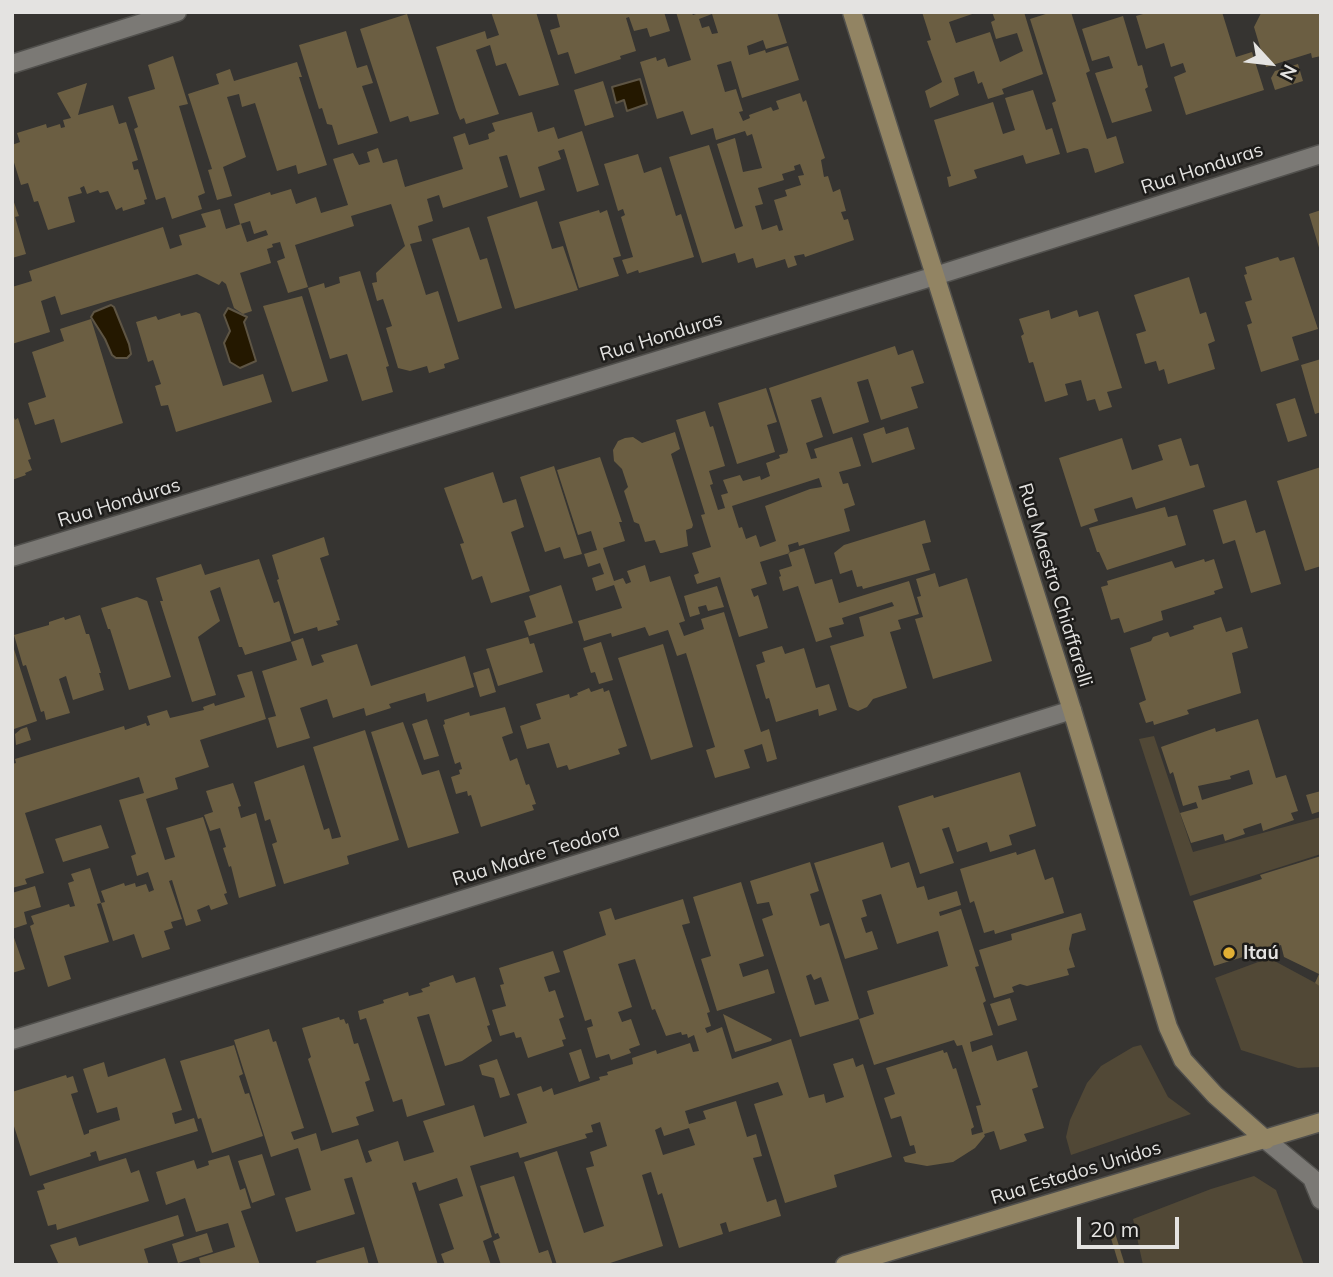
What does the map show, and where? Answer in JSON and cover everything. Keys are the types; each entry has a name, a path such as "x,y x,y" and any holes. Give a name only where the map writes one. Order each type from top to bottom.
{"street":[{"path":"12,64 177,12"},
{"name":"Rua Maestro Chiaffarelli","path":"852,12 1072,710 1168,1027 1183,1060 1215,1095 1266,1140"},
{"name":"Rua Honduras","path":"12,557 935,276 1321,154"},
{"name":"Rua Madre Teodora","path":"12,1040 1072,710"},
{"name":"Rua Estados Unidos","path":"845,1265 1321,1122"},
{"path":"1266,1140 1312,1178 1321,1200"}],"shaded area":[{"path":"640,79 647,104 627,111 624,100 616,103 612,87"},
{"path":"111,305 129,344 131,354 127,358 116,358 112,355 91,317 94,312"},
{"path":"228,308 247,317 244,322 256,361 240,368 230,362 224,343 230,331 224,315"},
{"path":"1154,736 1193,852 1321,817 1321,854 1190,896 1139,739"},
{"path":"1269,958 1321,986 1321,1067 1298,1068 1241,1050 1215,978"},
{"path":"1141,1045 1168,1097 1191,1114 1071,1155 1066,1137 1070,1120 1087,1083 1101,1066"},
{"path":"1254,1176 1276,1190 1304,1265 1143,1265 1133,1219 1211,1189"}],"building":[{"path":"491,12 536,12 559,85 519,96 506,63 496,66 490,45 476,50 499,114 466,124 464,118 460,120 456,110 436,47 485,31 487,39 499,35"},
{"path":"556,12 664,12 670,31 650,37 647,28 634,31 629,17 626,18 636,51 620,56 621,59 575,74 568,52 558,55 550,30 560,27"},
{"path":"676,12 691,12 693,15 702,12 777,12 787,43 766,49 763,40 747,46 749,55 788,46 799,80 742,98 731,61 717,65 725,92 736,89 743,111 739,112 743,121 750,118 749,115 771,107 773,111 779,109 776,101 800,93 803,102 806,100 825,158 821,160 824,177 828,176 833,192 840,189 846,211 841,212 844,220 848,219 854,240 805,257 804,254 794,256 797,265 788,268 785,259 756,268 753,258 738,263 735,253 702,263 669,157 709,145 735,229 743,226 717,144 735,138 743,172 762,168 752,134 747,136 745,131 716,140 713,128 691,135 683,111 657,119 640,62 656,57 657,61 665,58 668,67 691,60","holes":["712,14 718,33 712,34 709,26 702,28 699,19","800,164 804,175 798,176 801,185 785,190 787,196 774,200 783,230 779,231 777,225 762,230 755,206 763,204 758,188 784,180 782,174 795,170 794,166"]},
{"path":"922,12 978,12 949,22 956,43 990,32 1000,62 1023,51 1017,33 996,39 991,22 995,20 992,12 1024,12 1043,74 1002,89 1004,94 988,99 982,82 978,84 974,71 954,78 959,95 930,108 925,91 942,82 927,41 931,40"},
{"path":"1052,12 1071,12 1090,71 1086,73 1107,139 1116,136 1124,163 1095,173 1088,149 1067,153 1052,103 1056,101 1030,19"},
{"path":"1150,12 1222,12 1236,57 1252,52 1264,90 1186,115 1174,77 1186,72 1183,63 1171,67 1164,43 1146,49 1136,16"},
{"path":"1264,12 1321,12 1321,56 1312,58 1311,53 1266,67 1254,27"},
{"path":"407,14 439,114 410,122 408,116 390,122 360,29"},
{"path":"1123,16 1138,66 1142,65 1148,87 1145,89 1152,111 1112,123 1095,73 1113,68 1109,56 1092,61 1082,29"},
{"path":"346,31 357,68 367,65 373,83 362,86 378,133 338,145 332,125 327,124 322,108 319,109 299,45"},
{"path":"173,56 188,104 179,106 205,193 198,196 202,209 172,219 165,197 156,200 134,129 138,127 128,97 155,89 148,65"},
{"path":"297,62 302,77 299,77 327,165 298,174 296,165 277,171 255,103 242,107 239,94 227,97 246,157 223,167 232,196 217,200 208,170 212,169 188,94 219,84 216,74 230,69 234,81"},
{"path":"1298,64 1303,81 1275,90 1271,78 1275,71"},
{"path":"603,81 614,117 585,126 574,90"},
{"path":"87,83 78,115 113,105 119,124 126,122 138,160 132,162 134,170 138,169 147,199 144,200 145,204 123,211 122,207 116,210 108,191 100,193 98,190 87,194 84,186 80,188 82,193 68,197 75,222 48,230 38,201 34,202 28,183 21,185 12,156 12,145 20,142 17,133 46,124 47,128 60,124 61,128 65,127 63,120 71,118 57,93"},
{"path":"1033,90 1046,130 1052,128 1060,154 1026,164 1023,155 974,170 977,178 949,187 947,177 951,176 934,120 993,102 1003,134 1015,130 1005,98"},
{"path":"532,112 538,132 554,127 558,139 582,131 599,185 577,192 564,149 558,151 561,159 538,167 545,190 520,198 507,155 499,157 508,187 443,208 439,195 427,199 433,221 418,226 422,241 410,244 426,295 438,291 459,359 444,364 445,368 429,373 427,366 410,371 398,368 386,328 392,326 383,299 377,301 372,283 377,282 376,273 405,246 391,204 351,216 354,226 295,245 308,287 288,293 277,261 285,258 280,242 272,244 273,247 267,249 271,263 240,273 252,311 243,314 234,308 226,284 222,281 219,285 197,274 61,315 55,296 41,301 50,332 12,344 12,287 32,281 29,271 163,227 170,249 182,245 179,235 206,227 201,214 220,209 226,229 241,224 247,242 268,235 266,230 254,234 250,221 240,224 234,204 270,192 271,195 291,189 296,204 316,197 321,213 348,205 333,159 353,153 359,165 370,162 367,152 378,148 383,163 397,159 405,187 463,169 453,137 465,133 469,145 489,139 488,134 495,131 492,123"},
{"path":"638,154 644,173 661,167 676,216 681,214 694,257 627,274 622,260 633,257 621,217 625,215 623,209 618,211 604,164"},
{"path":"12,197 19,216 15,217 26,254 12,258"},
{"path":"537,201 552,249 563,246 578,290 515,309 487,217"},
{"path":"599,210 600,213 607,210 621,256 613,258 619,276 579,288 559,222"},
{"path":"1321,210 1321,251 1320,251 1309,214"},
{"path":"469,227 480,260 487,258 502,308 458,322 432,239"},
{"path":"1278,257 1280,261 1294,257 1318,329 1292,337 1299,360 1261,372 1247,325 1252,323 1245,302 1252,300 1244,275 1247,274 1245,267"},
{"path":"360,271 389,366 386,367 393,392 362,401 347,354 330,359 308,288 324,283 325,288 340,283 339,277"},
{"path":"1189,277 1200,314 1206,312 1215,341 1208,344 1215,369 1168,384 1164,369 1159,371 1156,361 1145,364 1136,334 1146,331 1134,295"},
{"path":"302,296 328,381 292,392 263,306"},
{"path":"1049,310 1051,319 1077,310 1079,317 1098,311 1122,388 1107,392 1112,407 1099,411 1095,399 1087,401 1081,380 1065,384 1068,395 1045,402 1033,362 1029,363 1019,319"},
{"path":"196,312 200,314 223,386 263,374 272,402 176,432 168,405 161,406 155,386 161,384 153,360 148,362 136,322 156,316 158,320 180,313 181,316"},
{"path":"91,319 123,423 61,443 54,419 35,425 28,403 46,397 32,352 64,341 60,329"},
{"path":"895,346 898,355 913,350 924,383 911,387 918,408 881,420 868,379 857,382 869,422 833,434 821,397 811,400 823,437 806,443 811,459 817,458 814,449 852,437 861,466 839,472 843,484 848,483 855,505 844,509 850,531 799,546 798,542 788,545 790,553 760,562 767,584 751,589 754,597 758,595 768,628 739,637 720,577 697,584 694,575 699,573 692,553 711,547 701,515 705,514 676,420 705,411 710,427 713,426 725,466 709,471 713,484 710,485 718,510 725,508 721,495 728,493 723,480 740,475 743,481 760,476 761,480 770,476 766,463 787,453 769,388","holes":["819,478 822,487 765,506 776,541 760,547 756,535 746,539 742,527 739,528 732,506"]},
{"path":"1321,359 1321,412 1315,414 1301,365"},
{"path":"766,388 777,422 767,425 775,452 737,464 718,403"},
{"path":"1295,398 1307,436 1288,442 1276,404"},
{"path":"12,413 15,420 18,418 32,470 12,480"},
{"path":"884,427 886,434 908,427 915,449 872,463 863,434"},
{"path":"675,432 680,449 671,454 693,525 686,530 688,546 660,553 655,540 645,542 639,524 634,522 624,491 628,487 622,469 614,461 613,450 618,441 625,438 633,437 642,443"},
{"path":"1122,438 1132,470 1163,460 1158,445 1181,438 1190,466 1198,464 1205,487 1136,509 1132,497 1094,509 1098,521 1081,527 1059,458"},
{"path":"600,457 622,522 619,522 625,541 603,548 614,581 623,578 626,584 631,582 627,571 645,565 650,582 670,576 685,621 679,623 684,636 704,629 701,619 724,612 761,732 769,729 777,759 767,762 762,744 744,750 750,768 715,778 706,750 715,747 686,653 677,656 668,630 649,636 645,627 612,637 611,633 584,641 578,621 622,608 614,585 596,591 592,578 604,574 600,563 588,567 584,554 597,550 591,531 578,535 557,470"},
{"path":"554,466 582,554 564,559 560,547 545,552 520,477"},
{"path":"1321,467 1321,566 1305,571 1277,481"},
{"path":"493,472 503,503 516,499 524,527 511,532 530,591 491,603 482,576 472,580 460,544 464,543 444,488"},
{"path":"1246,500 1256,533 1265,530 1281,584 1251,593 1235,540 1223,544 1213,510"},
{"path":"1165,507 1168,517 1177,515 1186,545 1107,570 1097,552 1089,528"},
{"path":"925,520 931,542 922,544 930,570 863,589 862,586 857,587 852,570 840,574 834,553 844,545"},
{"path":"324,537 329,555 320,558 340,620 336,621 338,625 318,631 317,627 294,634 272,555"},
{"path":"804,548 815,584 832,579 839,603 909,581 919,614 898,620 901,629 890,632 907,688 873,699 867,707 858,711 849,707 830,646 864,636 859,617 894,606 892,602 842,618 844,624 829,628 832,637 816,642 798,586 783,591 779,577 779,570 792,566 788,553"},
{"path":"259,559 274,603 279,601 291,641 245,655 242,647 239,647 220,587 210,591 220,621 198,637 216,695 192,702 160,601 163,601 156,578 201,564 205,575"},
{"path":"1204,559 1205,562 1214,559 1223,588 1214,591 1215,594 1161,611 1163,620 1124,633 1119,618 1111,620 1101,587 1108,585 1107,581 1172,561 1175,568"},
{"path":"935,573 939,587 967,578 992,661 933,679 915,619 923,617 917,597 921,596 916,579"},
{"path":"561,585 573,623 529,636 524,621 536,617 529,596"},
{"path":"717,586 724,607 708,611 706,605 698,607 700,614 690,617 684,596"},
{"path":"137,597 147,601 171,677 129,690 101,608"},
{"path":"80,615 86,634 89,634 104,690 73,700 66,676 59,679 70,713 46,720 26,665 23,666 14,635 49,625 49,622 64,617 65,620"},
{"path":"1221,617 1226,632 1242,627 1248,648 1232,653 1241,693 1187,710 1189,714 1154,725 1153,721 1146,723 1139,703 1146,700 1130,648 1151,641 1153,637 1168,632 1170,637"},
{"path":"528,637 530,644 534,643 543,672 498,686 486,649"},
{"path":"303,638 312,666 324,662 321,655 357,644 371,686 465,656 474,687 427,702 425,693 389,704 391,708 366,716 364,708 333,718 327,699 300,708 310,738 277,748 268,718 276,716 262,671 297,660 291,642"},
{"path":"601,642 613,680 599,684 595,672 591,673 583,648"},
{"path":"663,644 693,747 651,760 618,658"},
{"path":"13,646 37,721 14,729 12,724"},
{"path":"782,646 785,654 804,648 816,688 829,684 837,710 819,716 818,709 776,722 756,665 765,662 762,652"},
{"path":"489,668 496,692 480,697 473,673"},
{"path":"252,671 266,719 200,740 209,767 175,778 178,789 146,799 165,860 175,857 166,828 203,817 228,904 211,910 209,905 197,910 201,921 186,926 172,880 169,881 182,919 171,922 173,928 164,931 170,949 142,958 134,934 113,941 101,903 105,902 101,891 124,883 125,886 135,883 136,887 146,884 149,892 154,890 148,872 137,876 131,856 136,854 119,800 144,793 139,777 25,813 44,873 25,879 27,884 12,888 12,764 16,763 15,759 124,726 125,730 146,723 147,726 150,725 147,716 167,710 170,718 204,710 203,707 214,703 215,706 245,697 237,675"},
{"path":"589,688 591,692 603,688 604,692 609,690 627,746 618,749 620,754 569,770 567,765 557,768 549,743 527,749 520,726 541,719 536,704 569,694 570,698"},
{"path":"505,707 513,733 502,737 510,761 517,758 536,804 532,805 534,810 481,827 471,795 468,796 467,791 456,794 451,777 460,774 459,770 462,769 460,762 455,764 443,725 444,720 469,712 470,716"},
{"path":"427,719 439,756 424,760 412,724"},
{"path":"1258,719 1276,778 1286,775 1298,811 1291,813 1294,820 1263,831 1261,823 1243,829 1245,834 1225,841 1223,834 1191,843 1180,813 1198,808 1196,802 1183,806 1173,772 1170,774 1161,747 1215,728 1216,732","holes":["1249,770 1253,784 1202,800 1198,786 1231,779 1230,776"]},
{"path":"403,722 422,775 439,770 459,833 408,848 371,732"},
{"path":"27,727 31,740 16,745 15,734"},
{"path":"365,730 399,840 347,856 349,864 284,884 272,844 277,842 270,819 265,821 254,782 304,765 324,830 329,828 332,839 341,837 313,747"},
{"path":"1020,772 1036,826 1009,835 1012,845 990,852 987,842 957,852 949,827 942,829 954,863 920,874 898,806"},
{"path":"233,783 241,806 238,807 241,818 256,813 276,886 239,898 231,866 229,867 223,848 226,847 220,828 210,831 204,815 213,812 206,791"},
{"path":"1321,791 1321,811 1312,814 1306,795"},
{"path":"101,825 109,848 63,862 55,839"},
{"path":"883,842 891,868 909,862 917,888 924,886 928,900 957,891 961,905 939,912 940,916 961,909 979,966 975,967 993,1035 970,1042 972,1052 992,1045 997,1061 1027,1051 1038,1087 1032,1089 1044,1128 1024,1134 1027,1141 1000,1150 994,1131 984,1134 975,1148 953,1162 927,1166 905,1162 903,1157 916,1153 914,1145 910,1146 901,1116 891,1119 884,1098 895,1094 886,1068 943,1050 944,1053 947,1052 953,1069 956,1068 974,1127 971,1129 972,1135 983,1132 976,1106 981,1105 962,1045 957,1046 954,1040 874,1065 859,1019 874,1014 867,991 948,966 938,931 897,944 881,894 862,900 867,916 861,918 866,933 872,931 878,949 845,959 814,863"},
{"path":"1035,849 1045,880 1053,877 1064,913 995,934 994,930 984,933 974,901 970,903 960,869"},
{"path":"1321,856 1321,987 1315,983 1319,974 1284,957 1281,945 1214,966 1193,901 1262,879 1260,875"},
{"path":"810,862 819,891 810,894 820,926 829,923 859,1019 800,1037 762,919 773,915 769,902 757,904 750,881","holes":["811,974 814,980 821,977 829,1001 815,1005 806,976"]},
{"path":"90,868 101,903 97,904 109,942 64,956 71,979 48,987 30,926 34,924 31,916 69,904 70,907 75,906 68,883 74,881 71,874"},
{"path":"741,882 764,956 739,964 743,977 768,969 775,993 717,1011 701,959 711,956 693,897"},
{"path":"35,886 41,907 24,912 27,924 12,929 12,893"},
{"path":"683,899 690,923 682,925 710,1012 707,1013 711,1026 705,1028 707,1033 722,1027 732,1059 791,1039 809,1098 824,1094 826,1103 844,1097 833,1064 853,1058 856,1067 863,1064 892,1157 834,1175 837,1187 785,1203 754,1104 783,1095 778,1082 685,1111 689,1124 706,1119 703,1111 736,1101 747,1137 756,1134 762,1156 753,1158 767,1202 776,1199 781,1216 729,1232 726,1222 720,1224 723,1234 679,1248 662,1193 658,1195 651,1172 642,1175 663,1246 607,1264 557,1265 524,1162 557,1151 584,1233 604,1226 586,1168 594,1166 590,1152 607,1146 600,1122 591,1125 593,1132 585,1134 587,1138 520,1158 518,1152 470,1166 492,1237 483,1241 491,1265 445,1265 441,1254 454,1249 439,1204 463,1196 457,1178 419,1191 416,1182 412,1183 438,1265 379,1265 352,1177 344,1179 355,1214 296,1232 285,1198 311,1190 298,1148 271,1157 234,1040 269,1029 273,1042 276,1041 304,1128 291,1132 294,1140 316,1133 321,1151 358,1139 366,1163 372,1161 368,1151 398,1141 404,1161 434,1152 423,1121 474,1105 484,1137 527,1123 517,1094 541,1086 543,1092 552,1088 554,1095 600,1080 599,1077 608,1075 607,1072 633,1064 632,1058 656,1050 657,1054 690,1043 693,1052 699,1051 694,1035 688,1038 687,1034 682,1035 681,1032 666,1036 655,1009 652,1010 635,959 618,964 632,1007 618,1012 622,1022 631,1019 640,1045 629,1049 631,1053 611,1060 609,1054 596,1058 587,1028 593,1026 591,1019 585,1021 563,951 606,935 599,912 611,908 615,920","holes":["661,1127 664,1136 689,1128 695,1145 663,1155 655,1130"]},
{"path":"1081,913 1086,930 1072,934 1069,949 1075,967 1067,969 1069,975 1027,986 1020,984 1012,987 1014,992 994,998 979,950 1012,940 1011,934"},
{"path":"12,932 25,969 12,973"},
{"path":"553,951 560,972 544,977 549,992 555,990 564,1017 559,1019 566,1039 562,1040 564,1046 528,1058 521,1037 516,1038 514,1032 500,1036 492,1010 506,1006 499,968"},
{"path":"453,975 456,983 475,977 490,1025 487,1026 492,1041 462,1061 445,1066 429,1014 417,1017 445,1105 407,1117 402,1099 393,1102 366,1018 360,1020 358,1011 408,992 409,996 423,992 421,989 430,986 429,983"},
{"path":"1010,998 1017,1020 998,1026 990,1004"},
{"path":"723,1014 772,1039 771,1041 735,1052"},
{"path":"339,1017 348,1023 354,1044 358,1043 370,1080 365,1082 374,1111 356,1117 359,1125 332,1133 308,1059 311,1057 302,1028"},
{"path":"234,1045 243,1074 239,1076 245,1094 249,1093 263,1136 212,1153 180,1061"},
{"path":"581,1049 590,1078 579,1082 569,1053"},
{"path":"165,1058 182,1110 172,1113 175,1124 194,1118 198,1131 99,1161 96,1151 90,1153 91,1156 30,1176 12,1120 12,1092 66,1075 67,1078 73,1076 78,1092 71,1094 84,1135 89,1133 89,1130 120,1120 117,1107 97,1113 83,1069 104,1062 108,1077"},
{"path":"497,1059 510,1095 500,1098 494,1078 482,1075 479,1065"},
{"path":"262,1154 275,1195 252,1203 238,1161"},
{"path":"229,1155 240,1190 245,1188 251,1208 241,1211 260,1265 201,1265 199,1258 235,1247 228,1223 196,1232 185,1198 166,1205 156,1172 194,1160 197,1169 209,1165 208,1161"},
{"path":"126,1158 131,1173 139,1170 149,1201 57,1230 56,1224 48,1226 37,1191 45,1189 43,1184"},
{"path":"514,1176 539,1253 548,1250 553,1265 501,1265 493,1241 500,1238 498,1233 495,1234 480,1186"},
{"path":"178,1215 184,1236 144,1249 149,1265 59,1265 50,1245 76,1237 79,1246"},
{"path":"207,1233 213,1252 178,1263 172,1244"},
{"path":"1115,1233 1125,1265 1119,1265 1110,1235"},
{"path":"364,1247 369,1265 317,1265 316,1261"}],"place":[{"name":"Itaú","path":"1229,953"}]}
